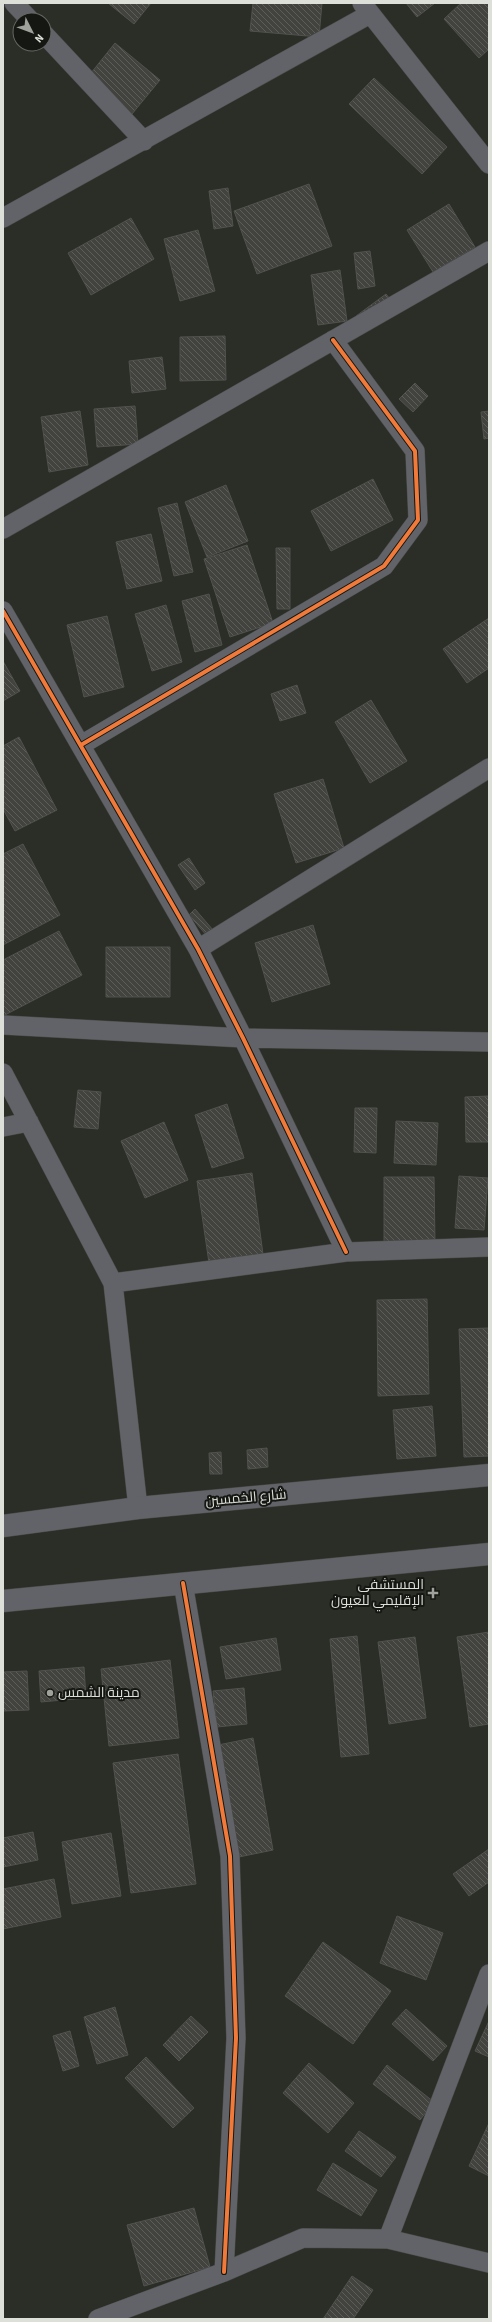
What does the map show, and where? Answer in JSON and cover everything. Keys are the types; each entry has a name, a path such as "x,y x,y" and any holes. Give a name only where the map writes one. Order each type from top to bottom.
{"main road":[{"name":"شارع الخمسين","path":"3,1526 138,1508 489,1475"},
{"path":"3,1601 489,1554"}],"street":[{"path":"14,3 22,12"},
{"path":"3,218 144,141 366,8 489,164"},
{"path":"52,43 144,141"},
{"path":"3,529 489,251"},
{"path":"81,745 384,566 418,520 415,451 334,340"},
{"path":"3,611 198,949 243,1038 346,1252"},
{"path":"198,949 489,768"},
{"path":"3,1025 243,1038 489,1042"},
{"path":"3,1073 113,1283 138,1508"},
{"path":"3,1127 28,1122"},
{"path":"113,1283 346,1252 489,1247"},
{"path":"182,1583 230,1856 236,2038 224,2272"},
{"path":"388,2239 489,1976"},
{"path":"98,2319 224,2272 303,2238 388,2239 489,2263"}],"building":[{"path":"108,3 151,3 134,24"},
{"path":"253,3 322,3 319,37 250,31"},
{"path":"406,3 435,3 417,17"},
{"path":"461,3 489,3 489,49 479,58 444,19"},
{"path":"115,43 160,80 132,114 87,78"},
{"path":"374,78 447,147 422,174 349,104"},
{"path":"309,184 332,246 257,274 234,211"},
{"path":"228,188 233,226 214,229 209,191"},
{"path":"449,204 475,247 433,272 407,230"},
{"path":"131,218 154,259 91,295 68,253"},
{"path":"198,230 215,291 180,301 164,239"},
{"path":"370,251 375,286 358,289 354,253"},
{"path":"340,270 347,321 318,325 311,275"},
{"path":"386,294 394,304 356,316"},
{"path":"225,336 226,380 180,381 180,337"},
{"path":"162,357 166,389 132,393 129,361"},
{"path":"415,383 428,396 413,412 399,399"},
{"path":"135,406 138,444 97,447 94,409"},
{"path":"80,411 88,465 49,472 41,417"},
{"path":"489,411 489,438 484,439 481,412"},
{"path":"373,479 393,520 331,551 311,511"},
{"path":"226,485 248,541 207,557 185,502"},
{"path":"177,503 193,572 174,576 158,508"},
{"path":"151,534 162,581 127,589 116,542"},
{"path":"247,545 273,623 230,637 204,559"},
{"path":"276,548 290,548 290,609 277,609"},
{"path":"209,594 222,645 195,652 182,601"},
{"path":"166,605 182,662 152,671 135,614"},
{"path":"107,616 124,687 84,697 67,625"},
{"path":"489,618 489,668 467,683 443,649"},
{"path":"3,661 20,691 3,701"},
{"path":"297,685 306,713 280,721 271,694"},
{"path":"371,700 407,761 370,783 335,722"},
{"path":"19,737 57,810 15,831 3,809 3,746"},
{"path":"323,779 344,848 296,863 274,794"},
{"path":"23,844 60,915 3,945 3,854"},
{"path":"189,858 205,883 195,890 178,865"},
{"path":"195,909 213,930 207,936 189,915"},
{"path":"313,925 330,984 272,1002 255,943"},
{"path":"59,931 82,975 3,1016 3,960"},
{"path":"106,947 170,947 170,997 106,997"},
{"path":"78,1090 101,1092 98,1129 74,1127"},
{"path":"489,1096 489,1142 466,1142 465,1097"},
{"path":"227,1104 244,1158 212,1168 195,1115"},
{"path":"355,1108 377,1108 376,1153 354,1152"},
{"path":"396,1121 438,1123 436,1165 394,1163"},
{"path":"164,1122 188,1180 145,1198 121,1141"},
{"path":"252,1173 263,1254 209,1263 197,1181"},
{"path":"459,1176 488,1178 484,1230 455,1228"},
{"path":"384,1177 434,1177 435,1243 384,1243"},
{"path":"427,1299 429,1394 378,1396 377,1300"},
{"path":"489,1328 489,1456 464,1457 459,1329"},
{"path":"432,1406 436,1456 397,1459 393,1410"},
{"path":"267,1448 268,1467 248,1469 247,1450"},
{"path":"221,1452 222,1474 210,1474 209,1453"},
{"path":"489,1632 489,1724 470,1727 457,1637"},
{"path":"357,1636 369,1754 341,1757 330,1639"},
{"path":"415,1637 426,1718 389,1724 378,1642"},
{"path":"276,1638 281,1670 226,1679 220,1647"},
{"path":"170,1660 179,1738 109,1746 101,1669"},
{"path":"84,1667 86,1698 41,1702 39,1671"},
{"path":"27,1671 29,1710 3,1711 3,1672"},
{"path":"244,1688 247,1724 217,1727 213,1691"},
{"path":"253,1738 273,1850 234,1858 213,1746"},
{"path":"178,1754 196,1884 131,1893 113,1763"},
{"path":"33,1832 38,1860 3,1867 3,1838"},
{"path":"111,1833 121,1896 72,1904 62,1842"},
{"path":"489,1849 489,1882 469,1896 453,1874"},
{"path":"54,1879 61,1917 3,1929 3,1889"},
{"path":"397,1916 443,1933 426,1980 380,1963"},
{"path":"323,1942 391,1991 353,2044 285,1996"},
{"path":"115,2007 128,2055 97,2064 84,2017"},
{"path":"406,2009 447,2046 433,2061 392,2024"},
{"path":"191,2016 208,2032 179,2061 163,2045"},
{"path":"489,2021 489,2057 475,2051"},
{"path":"70,2031 79,2066 63,2071 53,2036"},
{"path":"146,2057 194,2108 173,2128 125,2078"},
{"path":"309,2063 354,2103 328,2133 283,2093"},
{"path":"387,2065 434,2102 420,2120 373,2084"},
{"path":"489,2123 489,2176 469,2166"},
{"path":"359,2131 396,2157 381,2177 345,2151"},
{"path":"333,2163 377,2190 361,2216 317,2190"},
{"path":"194,2208 210,2267 144,2286 127,2225"},
{"path":"352,2276 373,2290 353,2319 323,2319"}],"cycle path":[{"path":"81,745 384,566 418,520 415,451 333,340"},
{"path":"3,611 198,949 243,1038 346,1252"},
{"path":"183,1583 230,1856 236,2038 224,2272"}],"place":[{"name":"المستشفى الإقليمي للعيون","path":"433,1593"},
{"name":"مدينة الشمس","path":"50,1693"}]}
